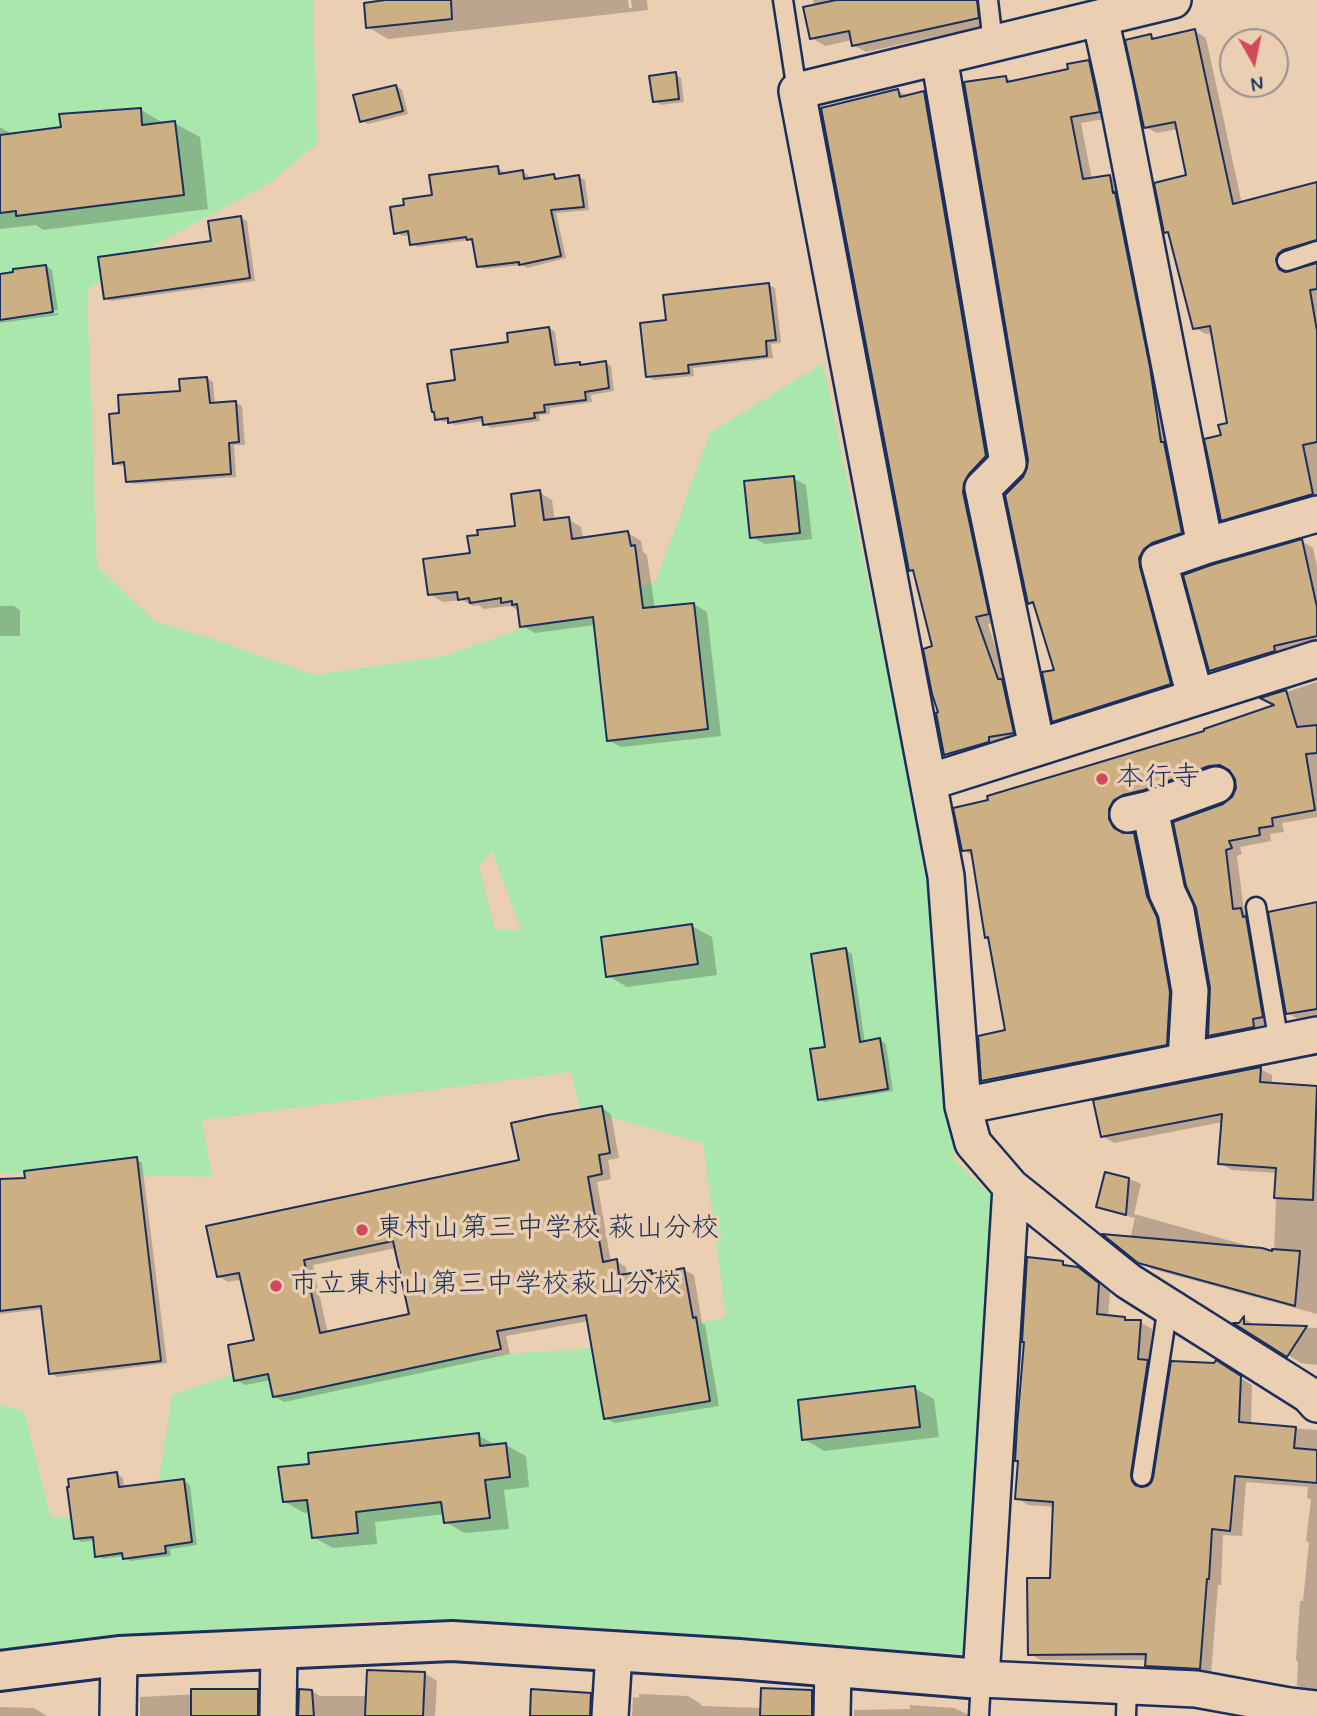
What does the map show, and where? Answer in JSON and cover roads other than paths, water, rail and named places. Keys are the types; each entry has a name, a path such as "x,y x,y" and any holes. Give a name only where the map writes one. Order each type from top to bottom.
{"street":[{"path":"1173,0 797,91 946,876 963,1106 973,1143 1011,1187 1128,1281 1310,1395 1317,1404"},
{"path":"1100,18 1205,546"},
{"path":"939,57 1008,463 983,488 1037,747"},
{"path":"1195,696 1159,562 1317,514"},
{"path":"929,782 1317,659"},
{"path":"1185,1061 1190,991 1176,911 1139,812 1216,785"},
{"path":"963,1106 1317,1035"},
{"path":"980,1698 1011,1187"},
{"path":"0,1671 119,1656 452,1641 833,1667 980,1698 1126,1701 1196,1689 1317,1709"},
{"path":"278,1716 279,1648"},
{"path":"610,1716 614,1652"},
{"path":"118,1716 119,1656"},
{"path":"832,1716 833,1667"}],"lane":[{"path":"783,0 797,91"},
{"path":"988,0 993,43"},
{"path":"1287,261 1317,251"},
{"path":"1256,908 1279,1042"},
{"path":"1142,1476 1168,1306"}],"place":[{"name":"本行寺","path":"1102,779"},
{"name":"東村山第三中学校 萩山分校","path":"362,1230"},
{"name":"市立東村山第三中学校萩山分校","path":"276,1286"}]}
